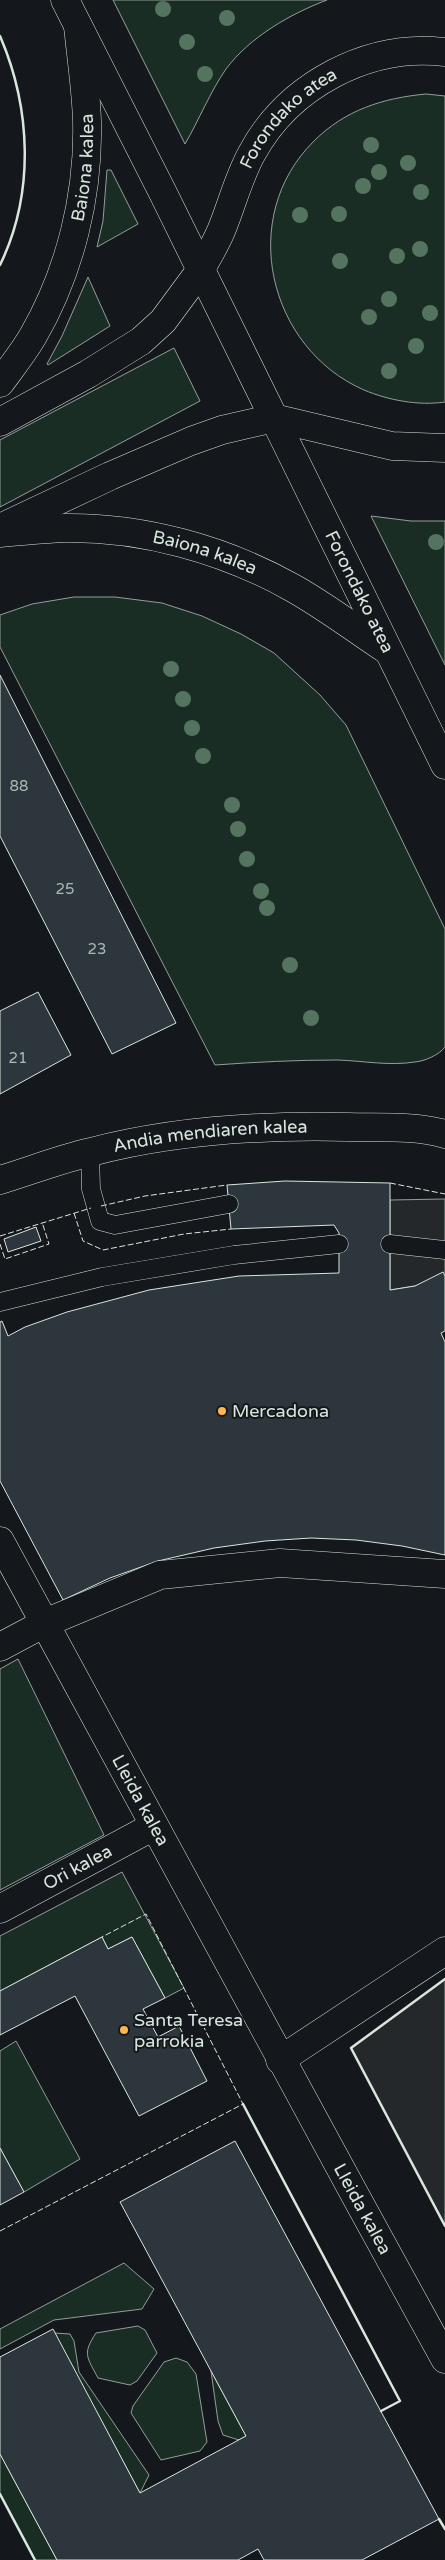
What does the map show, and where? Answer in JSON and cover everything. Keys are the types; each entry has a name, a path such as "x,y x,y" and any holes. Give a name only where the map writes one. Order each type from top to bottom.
{"street":[{"name":"Forondako atea","path":"65,0 166,198 200,271 445,765"},
{"name":"Baiona kalea","path":"0,383 32,337 54,292 76,224 84,179 87,121 77,24"},
{"name":"Forondako atea","path":"200,271 221,232 242,174 253,151 276,116 301,94 332,73 387,53 429,50 445,52"},
{"path":"0,422 141,341 163,321 200,271"},
{"path":"0,528 110,476 192,441 222,430 274,418 392,446 445,448"},
{"name":"Baiona kalea","path":"0,533 65,528 113,530 168,539 250,566 292,587 387,650"},
{"name":"Andia mendiaren kalea","path":"0,1180 90,1152 153,1139 223,1130 308,1126 438,1128"},
{"name":"Lleida kalea","path":"0,1541 280,2060 445,2359"},
{"path":"0,1647 45,1623 160,1575 280,1564 445,1574"},
{"name":"Ori kalea","path":"0,1909 154,1826"},
{"path":"280,2060 445,1951"}],"lane":[{"path":"90,1152 91,1188 100,1221 115,1225 229,1204"},
{"path":"0,1302 102,1277 234,1255 339,1244"},
{"path":"390,1244 445,1250"}],"green space":[{"path":"113,0 327,0 299,12 272,28 236,57 215,87 185,144"},
{"path":"426,94 445,96 445,402 414,403 383,397 364,390 331,370 305,344 286,313 274,278 271,242 276,206 290,172 314,141 339,121 366,107 380,102"},
{"path":"107,170 111,170 138,224 97,247 103,221"},
{"path":"88,277 110,326 48,365 47,364 62,336"},
{"path":"174,348 200,401 0,507 0,440"},
{"path":"371,516 411,521 445,521 445,665"},
{"path":"74,597 115,597 162,603 202,616 241,634 274,653 320,695 346,725 445,929 445,1047 439,1053 423,1060 405,1063 323,1060 215,1065 0,647 0,615 32,604"},
{"path":"18,1659 104,1835 0,1890 0,1669"},
{"path":"122,1872 184,1988 165,1998 132,1937 108,1949 102,1937 0,1991 0,1936"},
{"path":"16,2041 80,2159 24,2192 0,2148 0,2051"},
{"path":"124,2263 154,2289 142,2309 54,2320 0,2349 0,2329"},
{"path":"138,2326 145,2330 157,2353 137,2381 130,2385 98,2378 88,2356 89,2346 96,2333"},
{"path":"54,2333 70,2334 74,2341 79,2372 149,2475 140,2493"},
{"path":"176,2358 187,2362 196,2374 207,2442 200,2451 161,2460 131,2413 133,2406 164,2362"},
{"path":"211,2371 246,2436 239,2440 223,2435 218,2421"},
{"path":"0,2454 57,2560 35,2560 0,2494"}],"shaded area":[{"path":"445,1199 445,1276 415,1286 390,1290 390,1200"},
{"path":"445,1979 445,2226 351,2048"}],"building":[{"path":"0,675 176,1023 112,1054 0,836"},
{"path":"38,992 71,1055 0,1094 0,1011"},
{"name":"Mercadona","path":"285,1181 390,1183 390,1290 415,1286 443,1272 445,1276 445,1331 441,1333 445,1342 445,1555 402,1546 356,1540 311,1538 265,1541 214,1548 158,1561 110,1578 63,1600 0,1481 0,1322 2,1321 8,1336 25,1327 67,1312 149,1290 239,1276 339,1273 339,1233 334,1225 231,1229 227,1185"},
{"path":"36,1227 41,1241 8,1252 4,1239"},
{"name":"Santa Teresa parrokia","path":"102,1937 108,1949 132,1937 165,1998 143,2009 158,2037 179,2026 207,2081 139,2116 75,1996 0,2035 0,1991"},
{"path":"235,2141 439,2519 362,2560 264,2560 258,2549 238,2560 57,2560 0,2454 0,2357 53,2329 140,2493 246,2436 120,2202"},
{"path":"0,2148 24,2192 0,2205"}],"fence":[{"path":"390,1183 445,1194"},
{"path":"101,1206 145,1196 227,1185"},
{"path":"0,1236 91,1208"},
{"path":"74,1213 83,1241 103,1250 184,1234 231,1229"},
{"path":"0,1244 5,1259 49,1244 42,1222"},
{"path":"0,2231 243,2104 146,1914 102,1937"}],"wall":[{"path":"0,36 18,92 25,150 24,180 19,209 0,265"},
{"path":"445,1979 351,2048 445,2226"},
{"path":"243,2104 400,2401 381,2411"},
{"path":"0,2494 35,2560"},
{"path":"439,2519 445,2529"}],"place":[{"name":"Mercadona","path":"222,1411"},
{"name":"Santa Teresa parrokia","path":"124,2030"}]}
